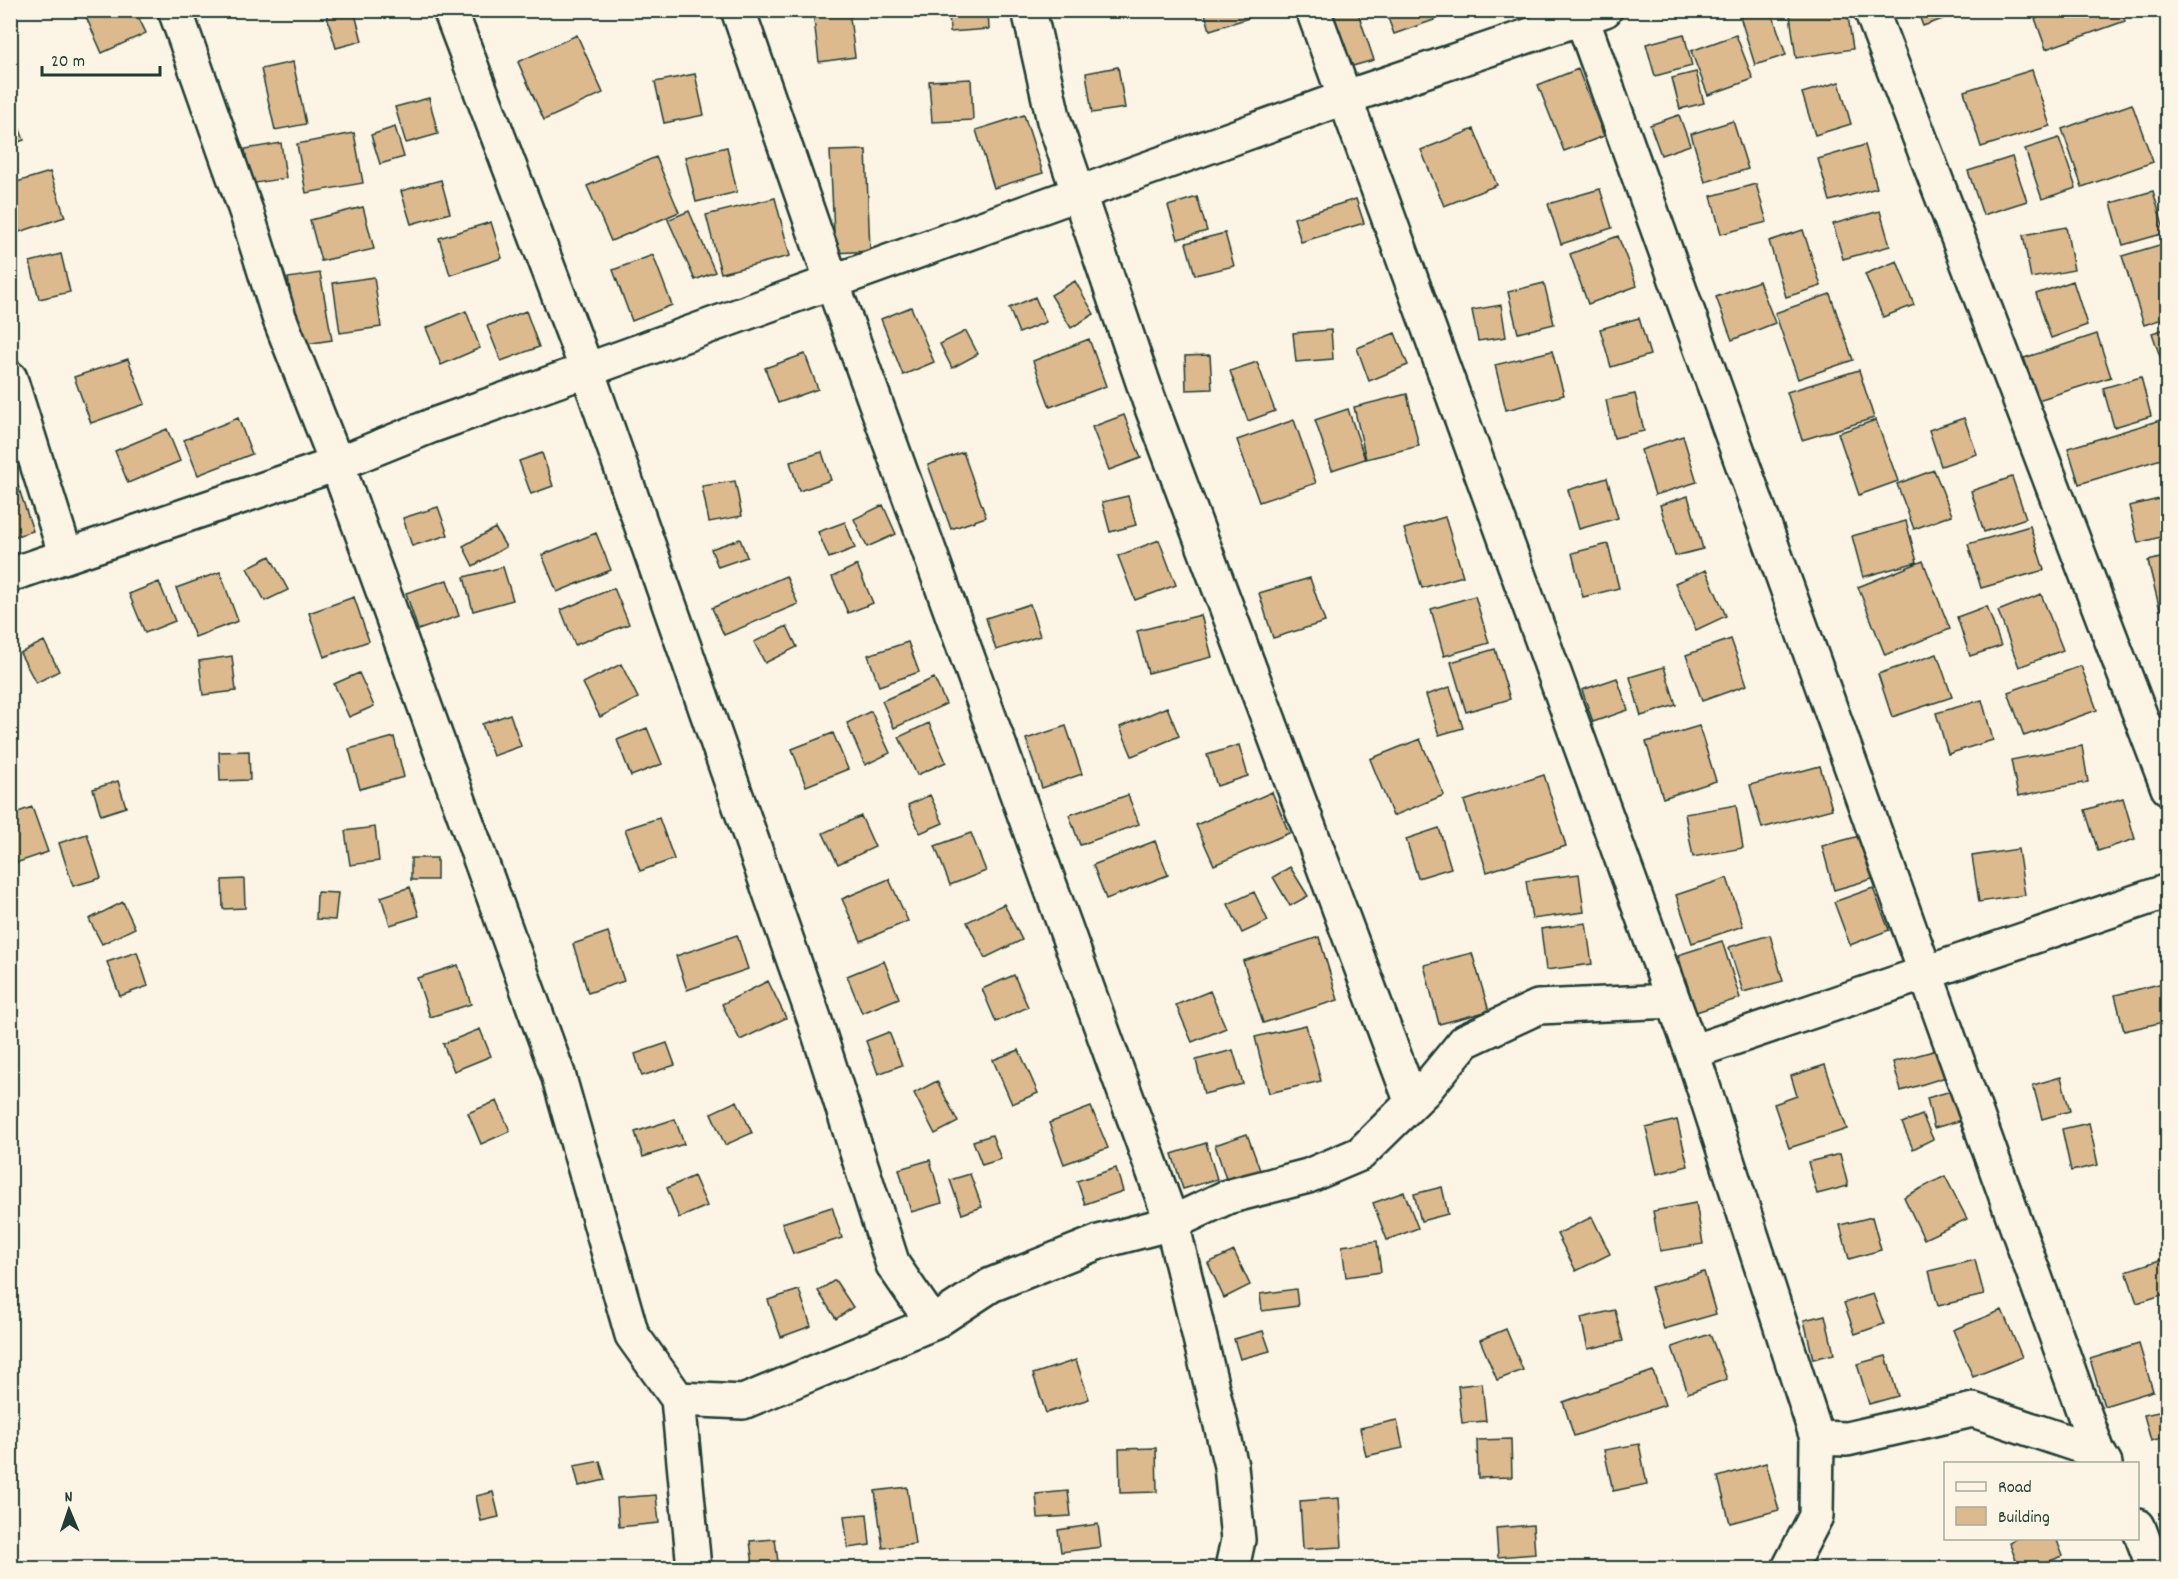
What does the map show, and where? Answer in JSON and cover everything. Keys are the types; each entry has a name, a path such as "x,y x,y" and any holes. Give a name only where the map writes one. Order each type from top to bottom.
{"street":[{"path":"175,10 247,214 279,317 337,464 558,1074 632,1335 678,1399 694,1569"},
{"path":"450,10 587,370 814,1018 893,1265 933,1323"},
{"path":"738,10 832,282 1172,1223 1231,1466 1238,1540 1232,1569"},
{"path":"1029,10 1054,121 1149,400 1412,1103"},
{"path":"1312,10 1692,1052 1817,1438 1816,1516 1789,1569"},
{"path":"1871,10 2168,788"},
{"path":"10,575 337,464 431,426 1344,98 1588,13 1925,973 2101,1458"},
{"path":"10,378 66,556"},
{"path":"1692,1052 2168,891"},
{"path":"678,1399 743,1402 933,1323 991,1285 1099,1242 1172,1223 1227,1197 1308,1176 1360,1154 1412,1103 1465,1041 1538,1007 1673,1001"},
{"path":"1817,1438 1847,1439 1973,1410 2101,1458"},
{"path":"2139,1529 2154,1569"}],"building":[{"path":"83,10 135,10 146,33 102,53"},
{"path":"325,10 354,10 362,41 336,48"},
{"path":"849,10 855,57 819,62 813,11"},
{"path":"949,10 988,10 989,29 950,32"},
{"path":"1204,10 1247,10 1249,18 1210,30"},
{"path":"1357,10 1374,60 1349,67 1331,12"},
{"path":"1385,10 1430,10 1434,20 1394,34"},
{"path":"1738,10 1771,10 1786,55 1755,65"},
{"path":"1821,10 1847,10 1853,49 1796,58 1790,15"},
{"path":"1917,10 1968,10 1923,26"},
{"path":"2032,10 2121,10 2125,21 2046,49"},
{"path":"1684,34 1692,66 1655,76 1646,44"},
{"path":"577,35 603,93 544,120 518,62"},
{"path":"1736,35 1753,79 1708,95 1691,51"},
{"path":"293,62 306,124 275,130 261,69"},
{"path":"1118,67 1125,108 1092,113 1086,73"},
{"path":"1578,69 1604,136 1564,151 1538,85"},
{"path":"2032,70 2050,126 1981,147 1964,91"},
{"path":"1696,72 1704,103 1680,109 1672,78"},
{"path":"695,74 704,115 664,123 655,82"},
{"path":"971,79 973,120 932,122 929,81"},
{"path":"1839,82 1851,124 1815,135 1802,93"},
{"path":"429,98 438,134 406,143 395,107"},
{"path":"10,104 24,140 10,145"},
{"path":"2132,104 2153,162 2082,187 2062,129"},
{"path":"1024,115 1043,173 994,188 976,130"},
{"path":"1679,115 1690,145 1661,155 1650,125"},
{"path":"1733,121 1748,169 1705,182 1691,134"},
{"path":"395,127 404,157 380,164 371,135"},
{"path":"1474,129 1497,185 1444,206 1421,150"},
{"path":"354,133 363,183 306,193 297,144"},
{"path":"2059,138 2076,188 2042,199 2025,149"},
{"path":"281,143 286,178 250,184 245,149"},
{"path":"1865,145 1877,188 1830,201 1818,159"},
{"path":"727,147 737,192 696,202 685,157"},
{"path":"866,150 870,251 835,253 830,151"},
{"path":"656,157 679,212 611,241 587,186"},
{"path":"2012,157 2027,201 1983,215 1968,171"},
{"path":"50,172 65,217 16,233 10,217 10,184"},
{"path":"441,180 450,213 411,224 401,191"},
{"path":"1756,184 1767,222 1721,234 1711,196"},
{"path":"1600,189 1612,228 1561,244 1548,204"},
{"path":"2153,191 2165,233 2123,245 2111,203"},
{"path":"1197,197 1207,231 1178,239 1168,206"},
{"path":"775,198 790,256 721,273 706,215"},
{"path":"1356,199 1364,223 1301,242 1294,218"},
{"path":"363,207 374,249 321,261 310,220"},
{"path":"689,211 715,272 695,280 668,220"},
{"path":"1880,211 1890,246 1843,259 1833,224"},
{"path":"491,222 502,258 450,275 439,238"},
{"path":"2066,227 2074,270 2031,278 2023,235"},
{"path":"1803,230 1821,286 1786,297 1769,241"},
{"path":"1225,233 1234,266 1195,275 1186,243"},
{"path":"1618,236 1637,286 1588,304 1570,254"},
{"path":"2166,243 2168,317 2144,325 2122,256"},
{"path":"61,254 70,292 39,299 30,262"},
{"path":"653,255 672,305 632,321 613,270"},
{"path":"1897,261 1914,305 1883,317 1865,274"},
{"path":"320,273 332,340 299,345 288,278"},
{"path":"374,277 381,327 340,333 333,283"},
{"path":"1075,281 1094,314 1071,328 1051,295"},
{"path":"1759,281 1775,323 1732,340 1716,297"},
{"path":"2073,281 2087,325 2051,338 2036,294"},
{"path":"1544,283 1554,324 1518,333 1508,292"},
{"path":"1830,294 1853,360 1798,379 1775,313"},
{"path":"1035,297 1046,322 1019,333 1009,308"},
{"path":"1501,305 1506,337 1478,341 1472,310"},
{"path":"911,307 934,362 903,375 881,319"},
{"path":"466,311 480,348 441,365 426,328"},
{"path":"526,311 539,347 501,361 487,326"},
{"path":"1639,318 1650,355 1611,367 1600,329"},
{"path":"2168,328 2168,380 2152,333"},
{"path":"1331,330 1333,359 1296,362 1293,333"},
{"path":"966,331 978,354 952,368 940,344"},
{"path":"1395,333 1408,365 1369,381 1357,348"},
{"path":"2097,334 2111,377 2038,400 2024,358"},
{"path":"1089,339 1106,386 1050,407 1033,361"},
{"path":"1552,351 1564,395 1506,410 1495,365"},
{"path":"805,354 818,389 778,403 765,368"},
{"path":"1210,355 1212,389 1186,390 1185,356"},
{"path":"128,359 145,404 91,423 74,377"},
{"path":"1257,362 1275,411 1248,421 1230,371"},
{"path":"1859,370 1874,418 1802,440 1787,392"},
{"path":"2141,377 2151,416 2114,427 2103,388"},
{"path":"1407,394 1419,446 1366,459 1354,407"},
{"path":"1635,394 1644,431 1614,438 1606,400"},
{"path":"1348,409 1365,459 1332,470 1315,420"},
{"path":"1124,415 1141,458 1109,470 1092,427"},
{"path":"238,418 252,454 198,475 184,440"},
{"path":"1964,418 1977,454 1941,466 1929,430"},
{"path":"2164,419 2168,429 2168,457 2079,484 2068,448"},
{"path":"1294,420 1316,483 1259,502 1237,440"},
{"path":"1876,420 1898,481 1859,495 1838,433"},
{"path":"167,429 180,461 128,483 115,451"},
{"path":"1683,436 1697,482 1655,495 1641,450"},
{"path":"822,452 831,480 799,491 790,462"},
{"path":"963,452 986,517 951,529 928,465"},
{"path":"542,453 553,486 531,494 519,461"},
{"path":"1934,470 1952,515 1914,529 1897,484"},
{"path":"2012,477 2026,518 1984,532 1971,491"},
{"path":"1607,478 1618,518 1579,529 1568,490"},
{"path":"735,481 742,516 709,522 702,486"},
{"path":"17,483 33,531 10,538 10,485"},
{"path":"1128,496 1136,525 1110,532 1102,502"},
{"path":"1688,496 1703,549 1675,556 1660,505"},
{"path":"2168,497 2168,535 2138,543 2129,506"},
{"path":"883,505 896,534 867,547 854,519"},
{"path":"438,507 448,535 412,546 403,518"},
{"path":"1445,517 1463,576 1422,588 1404,529"},
{"path":"1906,521 1917,562 1863,577 1852,536"},
{"path":"845,522 855,548 829,558 818,532"},
{"path":"2030,526 2044,570 1981,588 1968,544"},
{"path":"495,528 506,547 473,566 463,546"},
{"path":"596,533 611,570 557,592 542,555"},
{"path":"740,539 747,557 718,567 711,549"},
{"path":"1159,540 1176,585 1135,600 1118,556"},
{"path":"1608,544 1619,588 1583,597 1572,553"},
{"path":"270,556 288,590 265,601 247,568"},
{"path":"2168,556 2168,608 2160,610 2148,561"},
{"path":"1923,561 1950,629 1885,655 1858,587"},
{"path":"857,565 873,603 848,613 832,577"},
{"path":"503,567 513,600 473,611 464,577"},
{"path":"1706,570 1726,616 1696,630 1675,583"},
{"path":"220,572 238,621 195,637 176,588"},
{"path":"786,576 798,604 724,635 712,608"},
{"path":"1310,578 1325,622 1273,638 1259,593"},
{"path":"447,580 459,616 418,630 406,593"},
{"path":"159,582 175,621 145,633 129,594"},
{"path":"614,588 629,624 575,645 561,610"},
{"path":"2041,594 2063,650 2019,667 1998,611"},
{"path":"1475,596 1489,643 1444,656 1431,609"},
{"path":"354,597 369,641 324,657 309,613"},
{"path":"1030,604 1040,636 996,650 986,618"},
{"path":"1987,606 2001,646 1970,656 1957,617"},
{"path":"1201,615 1212,657 1148,673 1137,631"},
{"path":"787,626 797,647 765,663 754,642"},
{"path":"1731,639 1747,685 1702,701 1686,655"},
{"path":"44,641 59,671 36,683 20,653"},
{"path":"908,642 919,672 879,686 868,655"},
{"path":"1495,649 1510,699 1466,712 1451,662"},
{"path":"1937,654 1952,697 1892,717 1878,674"},
{"path":"232,656 236,691 203,695 199,661"},
{"path":"621,664 638,698 600,717 583,683"},
{"path":"2081,666 2097,710 2024,736 2008,692"},
{"path":"1664,667 1676,705 1641,716 1630,677"},
{"path":"359,673 374,706 349,717 334,684"},
{"path":"934,678 946,704 894,728 882,701"},
{"path":"1617,678 1628,710 1593,722 1582,690"},
{"path":"1450,687 1463,728 1439,735 1426,695"},
{"path":"1982,700 1993,740 1948,754 1936,713"},
{"path":"1167,707 1179,736 1132,756 1120,727"},
{"path":"871,711 890,753 865,765 847,723"},
{"path":"510,714 521,746 493,756 482,724"},
{"path":"929,723 946,762 917,775 899,737"},
{"path":"1066,726 1082,774 1042,788 1026,739"},
{"path":"1699,726 1716,781 1663,798 1646,742"},
{"path":"647,728 662,764 631,776 617,740"},
{"path":"833,733 848,769 806,786 792,749"},
{"path":"394,737 404,777 360,789 349,749"},
{"path":"1420,739 1444,795 1393,816 1370,759"},
{"path":"1239,745 1248,776 1217,786 1207,755"},
{"path":"2082,746 2088,782 2018,796 2011,760"},
{"path":"249,751 250,780 220,781 219,752"},
{"path":"1820,766 1832,809 1762,828 1750,785"},
{"path":"1544,775 1566,846 1487,872 1464,801"},
{"path":"118,781 126,807 101,815 93,789"},
{"path":"1272,792 1289,833 1214,865 1196,825"},
{"path":"930,795 943,823 920,833 908,805"},
{"path":"1128,795 1139,824 1080,845 1069,815"},
{"path":"2123,798 2135,839 2098,851 2085,810"},
{"path":"1736,805 1743,848 1693,857 1685,814"},
{"path":"32,807 48,852 10,865 10,815"},
{"path":"861,816 875,847 838,864 823,833"},
{"path":"659,818 674,859 640,871 625,829"},
{"path":"375,827 379,861 350,865 345,831"},
{"path":"1439,828 1451,868 1418,878 1406,839"},
{"path":"971,833 986,871 950,885 935,846"},
{"path":"87,834 101,878 73,886 59,843"},
{"path":"1867,834 1879,877 1834,890 1822,846"},
{"path":"1155,841 1168,875 1106,899 1093,865"},
{"path":"2018,849 2025,895 1979,902 1972,856"},
{"path":"411,858 437,858 437,880 411,880"},
{"path":"1290,867 1308,896 1290,906 1273,877"},
{"path":"1579,874 1584,912 1532,919 1526,881"},
{"path":"1727,878 1743,926 1692,943 1676,895"},
{"path":"244,879 245,908 223,909 222,880"},
{"path":"889,879 908,921 861,941 842,899"},
{"path":"410,887 419,916 390,925 381,897"},
{"path":"1873,888 1889,930 1850,945 1834,902"},
{"path":"317,892 338,893 335,920 316,919"},
{"path":"1254,892 1268,921 1242,933 1228,904"},
{"path":"123,902 135,928 102,944 89,919"},
{"path":"1004,904 1022,940 985,958 967,922"},
{"path":"1586,923 1592,964 1546,970 1541,929"},
{"path":"608,932 624,981 588,993 573,944"},
{"path":"737,935 748,969 687,990 676,956"},
{"path":"1770,935 1783,981 1743,992 1729,947"},
{"path":"1319,937 1338,1000 1263,1023 1243,961"},
{"path":"1722,941 1740,998 1696,1012 1678,955"},
{"path":"137,952 148,986 120,996 107,962"},
{"path":"1472,953 1489,1011 1439,1024 1424,965"},
{"path":"884,961 899,998 862,1013 847,976"},
{"path":"458,965 471,1004 430,1017 417,978"},
{"path":"1014,975 1028,1007 996,1022 982,989"},
{"path":"768,981 786,1018 740,1040 722,1004"},
{"path":"2167,982 2168,1021 2124,1031 2115,995"},
{"path":"1210,991 1226,1028 1192,1042 1176,1005"},
{"path":"1306,1025 1321,1081 1269,1093 1255,1037"},
{"path":"480,1029 491,1056 454,1071 443,1044"},
{"path":"889,1032 902,1065 878,1074 866,1041"},
{"path":"667,1043 675,1065 642,1076 635,1054"},
{"path":"1019,1050 1038,1093 1012,1104 993,1060"},
{"path":"1233,1050 1243,1084 1204,1094 1196,1060"},
{"path":"1937,1050 1946,1077 1901,1091 1893,1062"},
{"path":"1825,1065 1847,1129 1789,1148 1774,1104 1797,1096 1791,1076"},
{"path":"2061,1077 2070,1111 2042,1119 2033,1085"},
{"path":"937,1081 958,1122 935,1134 914,1093"},
{"path":"1958,1089 1966,1119 1934,1128 1927,1098"},
{"path":"497,1101 510,1131 481,1144 468,1113"},
{"path":"737,1101 752,1133 725,1145 711,1113"},
{"path":"1091,1107 1108,1148 1064,1164 1049,1123"},
{"path":"1922,1115 1933,1139 1913,1149 1902,1123"},
{"path":"675,1119 684,1144 643,1157 635,1132"},
{"path":"1677,1120 1688,1166 1657,1174 1646,1128"},
{"path":"2089,1123 2098,1165 2071,1171 2062,1129"},
{"path":"1247,1134 1260,1170 1227,1182 1215,1145"},
{"path":"992,1135 1001,1159 982,1165 973,1141"},
{"path":"1206,1143 1217,1179 1183,1189 1172,1154"},
{"path":"1840,1154 1848,1186 1817,1194 1808,1162"},
{"path":"930,1160 942,1203 911,1212 899,1169"},
{"path":"1116,1168 1123,1191 1085,1204 1077,1181"},
{"path":"970,1174 982,1207 962,1214 950,1180"},
{"path":"694,1176 707,1206 679,1218 667,1188"},
{"path":"1945,1176 1967,1219 1924,1239 1904,1197"},
{"path":"1442,1187 1448,1214 1421,1221 1414,1194"},
{"path":"1404,1192 1418,1228 1387,1240 1373,1203"},
{"path":"1696,1203 1703,1244 1660,1251 1653,1211"},
{"path":"832,1207 842,1238 793,1254 782,1223"},
{"path":"1592,1217 1610,1254 1576,1271 1557,1234"},
{"path":"1872,1217 1881,1250 1849,1259 1840,1225"},
{"path":"1377,1241 1381,1272 1346,1277 1342,1246"},
{"path":"1234,1251 1250,1285 1224,1298 1208,1263"},
{"path":"2163,1259 2168,1273 2168,1293 2137,1303 2126,1271"},
{"path":"1975,1260 1984,1295 1938,1306 1929,1271"},
{"path":"1704,1272 1716,1314 1664,1329 1651,1287"},
{"path":"835,1280 853,1307 836,1319 818,1291"},
{"path":"1296,1289 1298,1306 1262,1311 1260,1294"},
{"path":"799,1290 811,1326 781,1337 768,1300"},
{"path":"1873,1294 1884,1324 1855,1334 1844,1303"},
{"path":"1615,1310 1623,1341 1588,1349 1581,1318"},
{"path":"2002,1310 2022,1357 1973,1377 1953,1330"},
{"path":"1825,1315 1834,1354 1813,1359 1804,1320"},
{"path":"1506,1329 1523,1370 1497,1380 1480,1340"},
{"path":"1263,1331 1270,1351 1240,1359 1234,1339"},
{"path":"1710,1334 1727,1379 1688,1393 1672,1347"},
{"path":"2139,1344 2153,1391 2104,1406 2090,1359"},
{"path":"1886,1356 1898,1396 1869,1404 1857,1364"},
{"path":"1076,1360 1089,1399 1046,1413 1033,1374"},
{"path":"1653,1371 1665,1405 1574,1436 1563,1402"},
{"path":"1482,1383 1486,1421 1462,1423 1458,1386"},
{"path":"2168,1410 2168,1436 2151,1441 2144,1415"},
{"path":"1397,1420 1403,1448 1366,1456 1360,1428"},
{"path":"1511,1439 1512,1477 1478,1478 1477,1440"},
{"path":"1639,1444 1647,1484 1613,1491 1604,1450"},
{"path":"1156,1448 1157,1492 1120,1493 1119,1449"},
{"path":"600,1461 605,1480 579,1486 574,1466"},
{"path":"1766,1463 1779,1510 1730,1523 1718,1477"},
{"path":"907,1487 915,1544 883,1548 875,1491"},
{"path":"1068,1491 1071,1516 1038,1518 1036,1494"},
{"path":"493,1492 499,1517 481,1521 476,1496"},
{"path":"656,1495 659,1523 619,1527 617,1498"},
{"path":"1339,1498 1342,1547 1303,1549 1300,1501"},
{"path":"867,1514 870,1545 848,1548 844,1516"},
{"path":"1098,1524 1101,1547 1061,1552 1058,1530"},
{"path":"1533,1525 1535,1554 1498,1557 1496,1528"},
{"path":"775,1539 778,1562 753,1565 750,1541"},
{"path":"2013,1540 2057,1540 2063,1556 2031,1568 2019,1568 2009,1542"}]}
